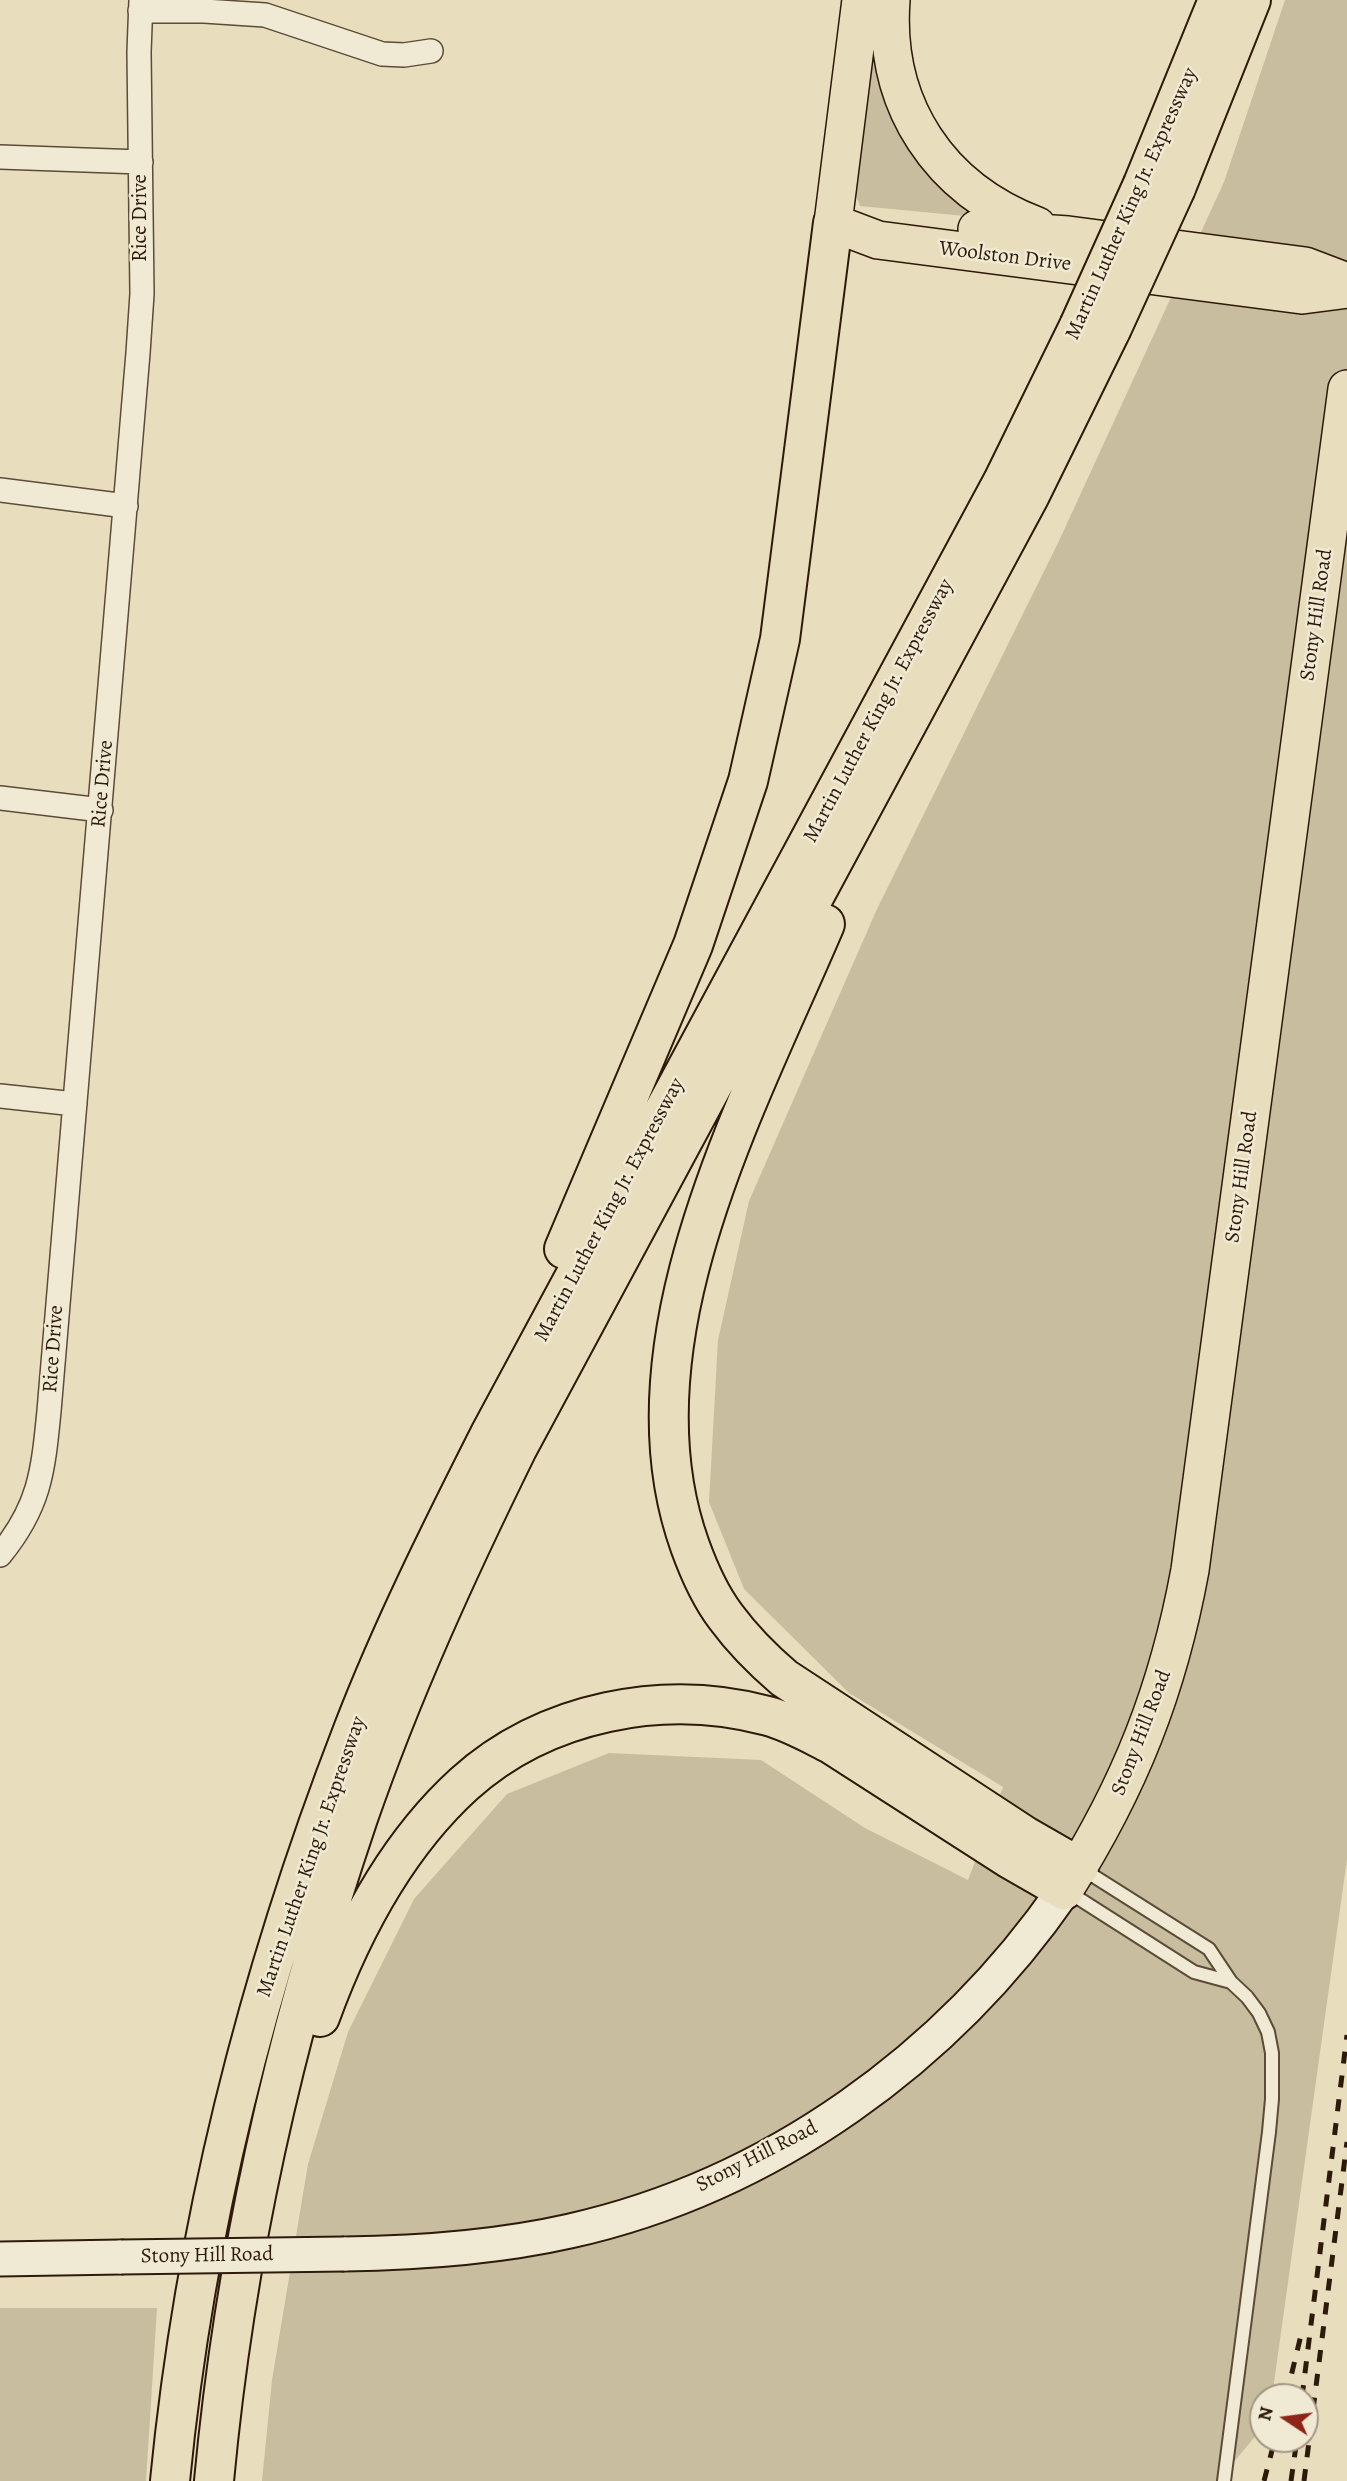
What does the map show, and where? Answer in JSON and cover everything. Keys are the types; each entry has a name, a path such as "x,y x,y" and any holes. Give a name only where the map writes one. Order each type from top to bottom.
{"highway":[{"name":"Martin Luther King Jr. Expressway","path":"1159,186 1218,0"},
{"name":"Martin Luther King Jr. Expressway","path":"214,2481 228,2360 254,2204 289,2048 334,1891 387,1742 448,1593 517,1448 1030,495 1095,328 1159,186 1251,0"},
{"path":"453,1507 671,1000 714,886 748,781 771,685 787,592 834,223"},
{"name":"Martin Luther King Jr. Expressway","path":"170,2481 186,2355 214,2196 274,1960 320,1818 354,1728 407,1604 503,1410 996,493 1095,328"},
{"path":"925,692 733,1139 705,1212 685,1291 671,1369 668,1414 670,1468 685,1532 709,1589 725,1616 765,1661 821,1704 1025,1836 1071,1878"},
{"path":"254,2204 327,1997 342,1961 380,1889 419,1832 465,1783 493,1762 548,1731 580,1719 652,1705 715,1707 770,1717 831,1744 1010,1859 1071,1878"}],"main road":[{"path":"834,223 861,0"},
{"name":"Woolston Drive","path":"891,0 890,34 896,77 911,115 934,154 951,172 990,204 1014,217 1068,235"},
{"name":"Woolston Drive","path":"834,223 881,216 1008,233 1068,235 1305,266 1347,282"},
{"name":"Woolston Drive","path":"834,223 878,240 1302,295 1347,289"},
{"name":"Stony Hill Road","path":"1071,1878 1114,1805 1146,1732 1172,1654 1191,1570 1347,389"}],"street":[{"path":"141,5 265,15 382,54 404,55 431,51"},
{"name":"Rice Drive","path":"0,1555 26,1518 37,1492 44,1463 101,810 142,294 141,5"},
{"path":"0,157 141,162"},
{"path":"0,490 126,506"},
{"path":"0,798 101,810"},
{"path":"0,1096 75,1104"},
{"name":"Stony Hill Road","path":"0,2259 410,2253 471,2248 571,2231 661,2204 749,2166 836,2115 885,2080 979,1997 1037,1928 1071,1878"}],"lane":[{"path":"1071,1878 1194,1972 1231,1982"},
{"path":"1071,1878 1209,1950 1231,1982 1259,2012 1268,2032 1273,2075 1269,2132 1224,2481"}],"shaded area":[{"path":"1285,0 1347,0 1347,1859 1274,2383 1249,2383 1249,2444 1218,2481 262,2481 272,2380 308,2164 348,2032 414,1899 507,1794 609,1753 761,1760 865,1828 968,1880 1003,1787 849,1693 744,1589 709,1502 718,1340 749,1201 877,909 1058,543 1224,182"},
{"path":"873,41 970,202 965,216 860,206 855,193"},
{"path":"0,2308 157,2308 146,2481 0,2481"}],"railway":[{"path":"1304,2383 1347,2035"},
{"path":"1304,2481 1347,2142"},
{"path":"1289,2383 1302,2331"},
{"path":"1264,2481 1271,2453"},
{"path":"1291,2481 1295,2453"}]}
